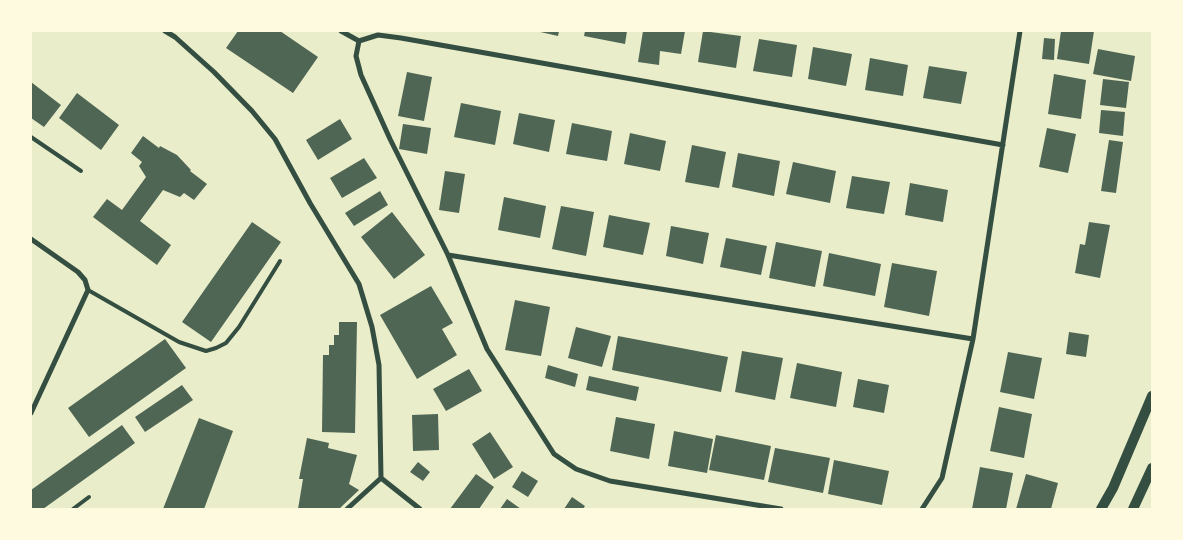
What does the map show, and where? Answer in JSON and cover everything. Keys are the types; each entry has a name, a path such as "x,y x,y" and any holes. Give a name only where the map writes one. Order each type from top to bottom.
{"main road":[{"path":"1101,509 1113,488 1152,396"},
{"path":"1133,509 1152,468"}],"street":[{"path":"165,31 175,37 214,72 275,138 310,203 360,284 372,326 379,365 381,478 348,509"},
{"path":"340,31 358,41 378,35 402,38 1003,145"},
{"path":"922,509 942,478 973,339 1020,31"},
{"path":"358,41 356,56 361,76 390,140 448,255 487,348 554,454 576,469 610,481 781,509"},
{"path":"31,239 78,272 85,280 88,290 31,413"},
{"path":"448,255 973,339"},
{"path":"381,478 420,509"}],"lane":[{"path":"31,137 81,171"},
{"path":"88,290 179,342 206,351 226,343 280,261"},
{"path":"73,509 89,497"}],"building":[{"path":"238,31 280,31 318,57 293,93 226,48"},
{"path":"536,31 559,31 558,36"},
{"path":"585,31 627,31 625,44 584,36"},
{"path":"643,31 685,31 681,54 660,51 659,65 638,62"},
{"path":"703,31 741,36 736,68 698,62"},
{"path":"1061,31 1094,31 1089,64 1057,59"},
{"path":"1044,38 1055,39 1054,60 1042,59"},
{"path":"759,39 797,45 792,77 753,71"},
{"path":"813,47 852,54 846,86 808,79"},
{"path":"1098,49 1135,56 1131,81 1093,74"},
{"path":"870,58 908,65 903,96 865,90"},
{"path":"929,66 967,72 961,104 923,98"},
{"path":"407,72 432,77 424,121 398,116"},
{"path":"1054,74 1086,80 1081,119 1048,114"},
{"path":"1103,79 1129,82 1126,108 1100,105"},
{"path":"31,82 61,105 44,127 31,118"},
{"path":"77,93 119,125 101,150 59,118"},
{"path":"461,103 501,111 495,145 454,137"},
{"path":"1101,110 1125,112 1123,136 1099,133"},
{"path":"519,113 555,120 549,152 513,144"},
{"path":"340,119 352,139 318,160 306,140"},
{"path":"572,123 612,131 607,161 566,154"},
{"path":"403,124 431,128 427,154 399,149"},
{"path":"1047,128 1076,134 1068,173 1039,167"},
{"path":"630,133 666,141 660,171 624,164"},
{"path":"143,136 159,148 160,146 177,155 190,171 207,184 194,200 184,193 180,197 163,190 140,221 171,245 157,265 93,217 107,199 122,210 146,177 139,166 142,162 131,153"},
{"path":"1109,140 1123,142 1116,193 1101,191"},
{"path":"692,145 726,152 719,188 685,182"},
{"path":"738,153 780,161 774,196 732,187"},
{"path":"364,158 377,178 342,198 330,178"},
{"path":"793,162 836,171 830,203 786,194"},
{"path":"445,171 465,174 459,213 439,210"},
{"path":"852,176 890,182 884,214 846,208"},
{"path":"910,183 948,190 943,222 905,215"},
{"path":"380,191 388,205 354,226 345,213"},
{"path":"504,197 546,206 540,238 498,230"},
{"path":"561,206 594,212 586,256 552,249"},
{"path":"392,212 425,255 394,279 361,237"},
{"path":"609,215 650,223 643,255 603,247"},
{"path":"252,222 281,242 211,342 182,322"},
{"path":"1089,222 1110,225 1100,278 1075,273 1080,244 1085,245"},
{"path":"671,226 709,233 703,264 666,256"},
{"path":"726,238 767,246 761,275 720,267"},
{"path":"776,242 822,251 815,287 769,278"},
{"path":"829,253 881,264 875,296 823,286"},
{"path":"892,263 937,271 929,316 884,307"},
{"path":"431,286 453,323 442,329 457,355 417,379 380,315"},
{"path":"515,300 550,307 541,356 505,350"},
{"path":"339,322 357,322 355,433 322,432 323,355 329,355 329,345 334,345 334,335 339,335"},
{"path":"576,327 611,336 602,367 568,358"},
{"path":"1069,332 1089,335 1086,357 1066,354"},
{"path":"618,336 728,357 721,392 612,370"},
{"path":"165,339 186,368 89,437 68,408"},
{"path":"742,351 783,358 775,400 735,392"},
{"path":"1008,352 1042,358 1034,399 1000,392"},
{"path":"797,363 842,372 836,407 790,398"},
{"path":"548,365 578,374 575,387 545,378"},
{"path":"469,369 482,391 446,411 433,389"},
{"path":"589,376 639,387 636,401 586,390"},
{"path":"858,379 889,385 884,413 853,407"},
{"path":"182,385 193,400 145,432 135,417"},
{"path":"999,407 1032,414 1024,458 990,451"},
{"path":"438,414 439,450 413,451 412,415"},
{"path":"616,417 655,424 649,459 610,451"},
{"path":"199,418 233,431 204,509 163,509"},
{"path":"122,425 135,443 43,509 31,509 31,490"},
{"path":"674,431 713,439 707,473 668,466"},
{"path":"490,432 513,467 494,479 472,444"},
{"path":"716,435 771,446 764,480 709,470"},
{"path":"307,438 329,443 328,448 357,455 349,484 359,490 339,509 298,509 303,479 299,479"},
{"path":"775,448 830,458 823,493 768,482"},
{"path":"834,460 889,471 882,505 828,494"},
{"path":"418,462 430,472 423,481 410,472"},
{"path":"980,467 1013,473 1006,509 972,509"},
{"path":"522,471 538,481 528,497 512,487"},
{"path":"476,474 494,487 479,509 450,509"},
{"path":"1026,474 1058,483 1051,509 1016,509"},
{"path":"572,497 585,506 583,509 564,509"},
{"path":"507,499 521,509 500,509"}]}
